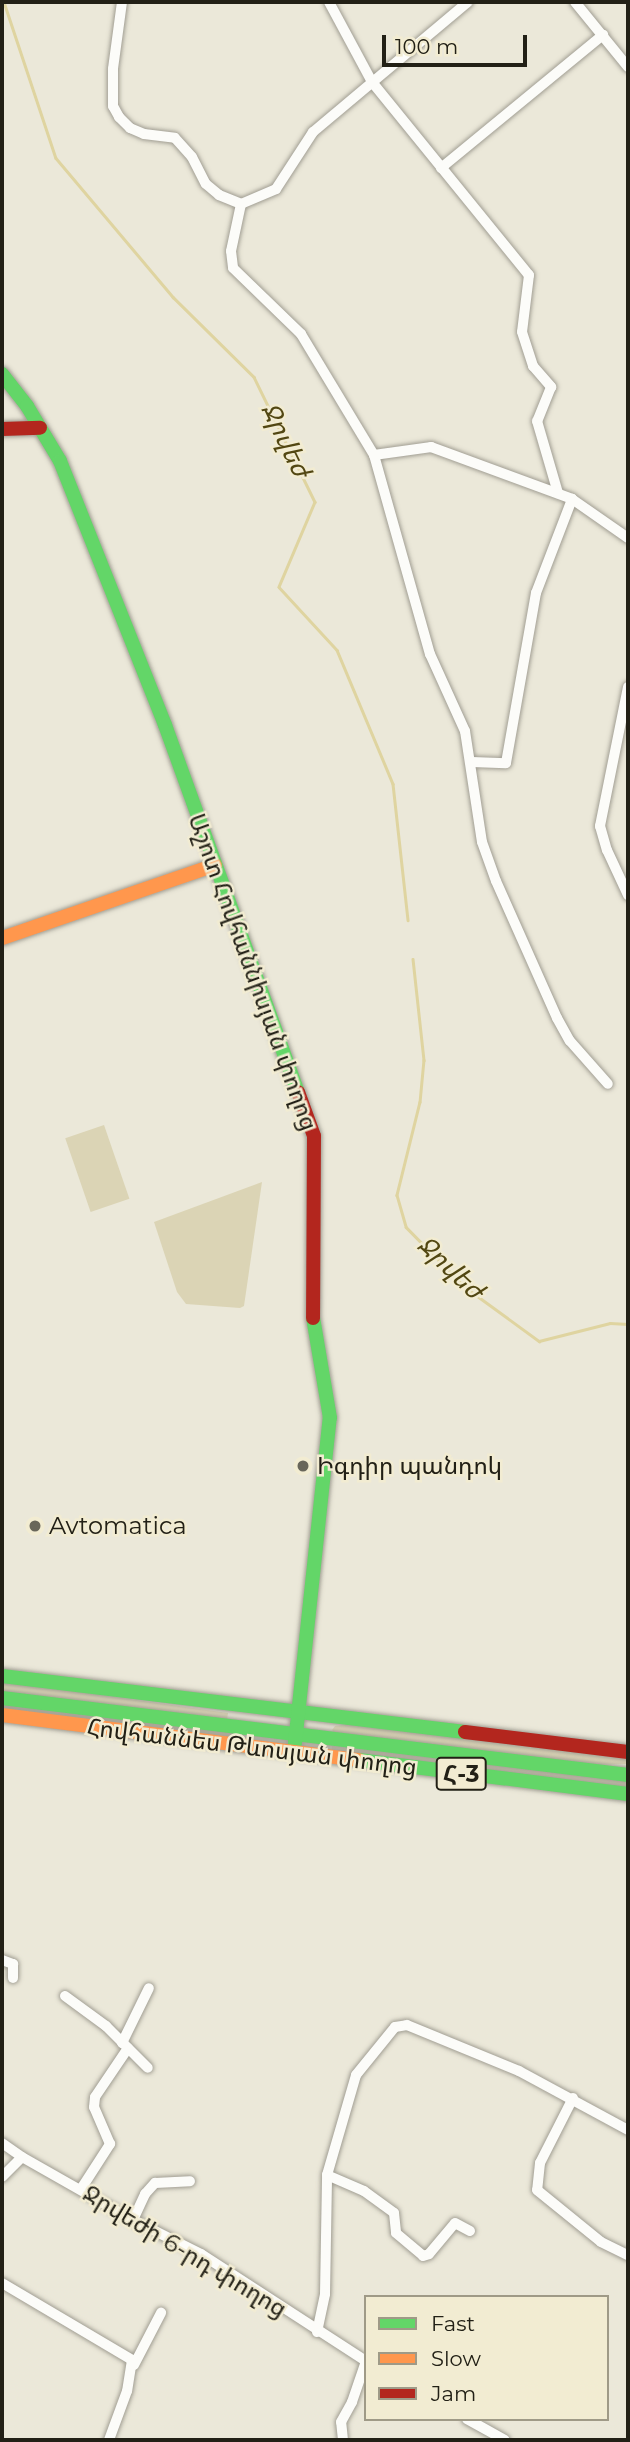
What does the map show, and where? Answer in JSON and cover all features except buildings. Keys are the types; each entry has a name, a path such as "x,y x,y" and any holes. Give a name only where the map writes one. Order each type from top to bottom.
{"street":[{"path":"122,2 113,69 113,106 118,117 130,128 144,134 175,138 192,156 206,184 219,195 241,205 276,189 313,132 468,2"},
{"path":"575,2 628,67"},
{"path":"332,3 372,82 529,275 522,332 533,366 551,387 537,421 558,493"},
{"path":"441,168 603,35"},
{"path":"241,205 231,251 233,268 301,334 374,455 429,654 465,731 472,762 482,842 557,1018 570,1041 608,1084"},
{"name":"Աշոտ Հովհաննիսյան փողոց","path":"2,374 60,461 152,690 314,1136 316,1199 311,1307 330,1418 294,1751"},
{"path":"2,429 40,428"},
{"path":"374,455 431,447 572,499 628,538"},
{"path":"472,762 506,763 536,593 572,499"},
{"path":"628,687 600,826 607,850 628,895"},
{"path":"2,938 215,865"},
{"path":"2,1676 628,1752"},
{"name":"Հովհաննես Թևոսյան փողոց","path":"2,1698 628,1775"},
{"name":"Հովհաննես Թևոսյան փողոց","path":"2,1715 628,1794"},
{"path":"2,1960 13,1964 13,1979"},
{"path":"81,2189 110,2144 94,2107 95,2097 125,2045 149,1988"},
{"path":"65,1996 106,2026 148,2068"},
{"path":"317,2332 325,2294 327,2175 356,2076 377,2046 401,2024 519,2071 628,2130"},
{"path":"573,2098 540,2163 537,2190 601,2242 628,2255"},
{"name":"Ջրվեժի 6-րդ փողոց","path":"2,2143 133,2220 201,2255 364,2360"},
{"path":"2,2177 22,2157"},
{"path":"327,2175 364,2191 394,2213 396,2234 423,2256 429,2254 456,2223 470,2231"},
{"path":"133,2220 145,2194 155,2183 190,2181"},
{"path":"2,2283 128,2356 134,2365"},
{"path":"109,2440 134,2365 161,2314"},
{"path":"344,2440 341,2423 352,2402 364,2367"},
{"path":"471,2421 505,2440"}],"shaded area":[{"path":"104,1125 129,1199 91,1212 65,1138"},
{"path":"262,1182 244,1306 240,1308 186,1304 177,1292 154,1222"},
{"path":"2,1681 228,1713 227,1720 2,1692"},
{"path":"2,1703 236,1733 236,1738 2,1709"},
{"path":"365,1723 628,1757 628,1764 593,1765 335,1734 332,1730 335,1726"},
{"path":"332,1746 628,1781 628,1788 332,1751"}],"waterway":[{"name":"Ջրվեժ","path":"4,2 56,158 173,297 254,377 315,502 279,587 337,650 393,784 408,920"},
{"name":"Ջրվեժ","path":"413,959 424,1060 420,1102 397,1195 406,1227 465,1287 539,1341 610,1323 628,1324"}],"traffic: fast":[{"path":"2,374 27,406 60,461 165,725 298,1092"},
{"path":"295,1743 330,1418 313,1318"},
{"path":"2,1676 465,1732"},
{"path":"2,1698 628,1775"},
{"path":"359,1760 628,1794"}],"traffic: slow":[{"path":"2,938 215,865"},
{"path":"2,1715 359,1760"}],"traffic: jam":[{"path":"2,429 40,428"},
{"path":"298,1092 314,1136 313,1318"},
{"path":"465,1732 628,1752"}],"place":[{"name":"Իգդիր պանդոկ","path":"303,1466"},
{"name":"Avtomatica","path":"35,1526"}]}
